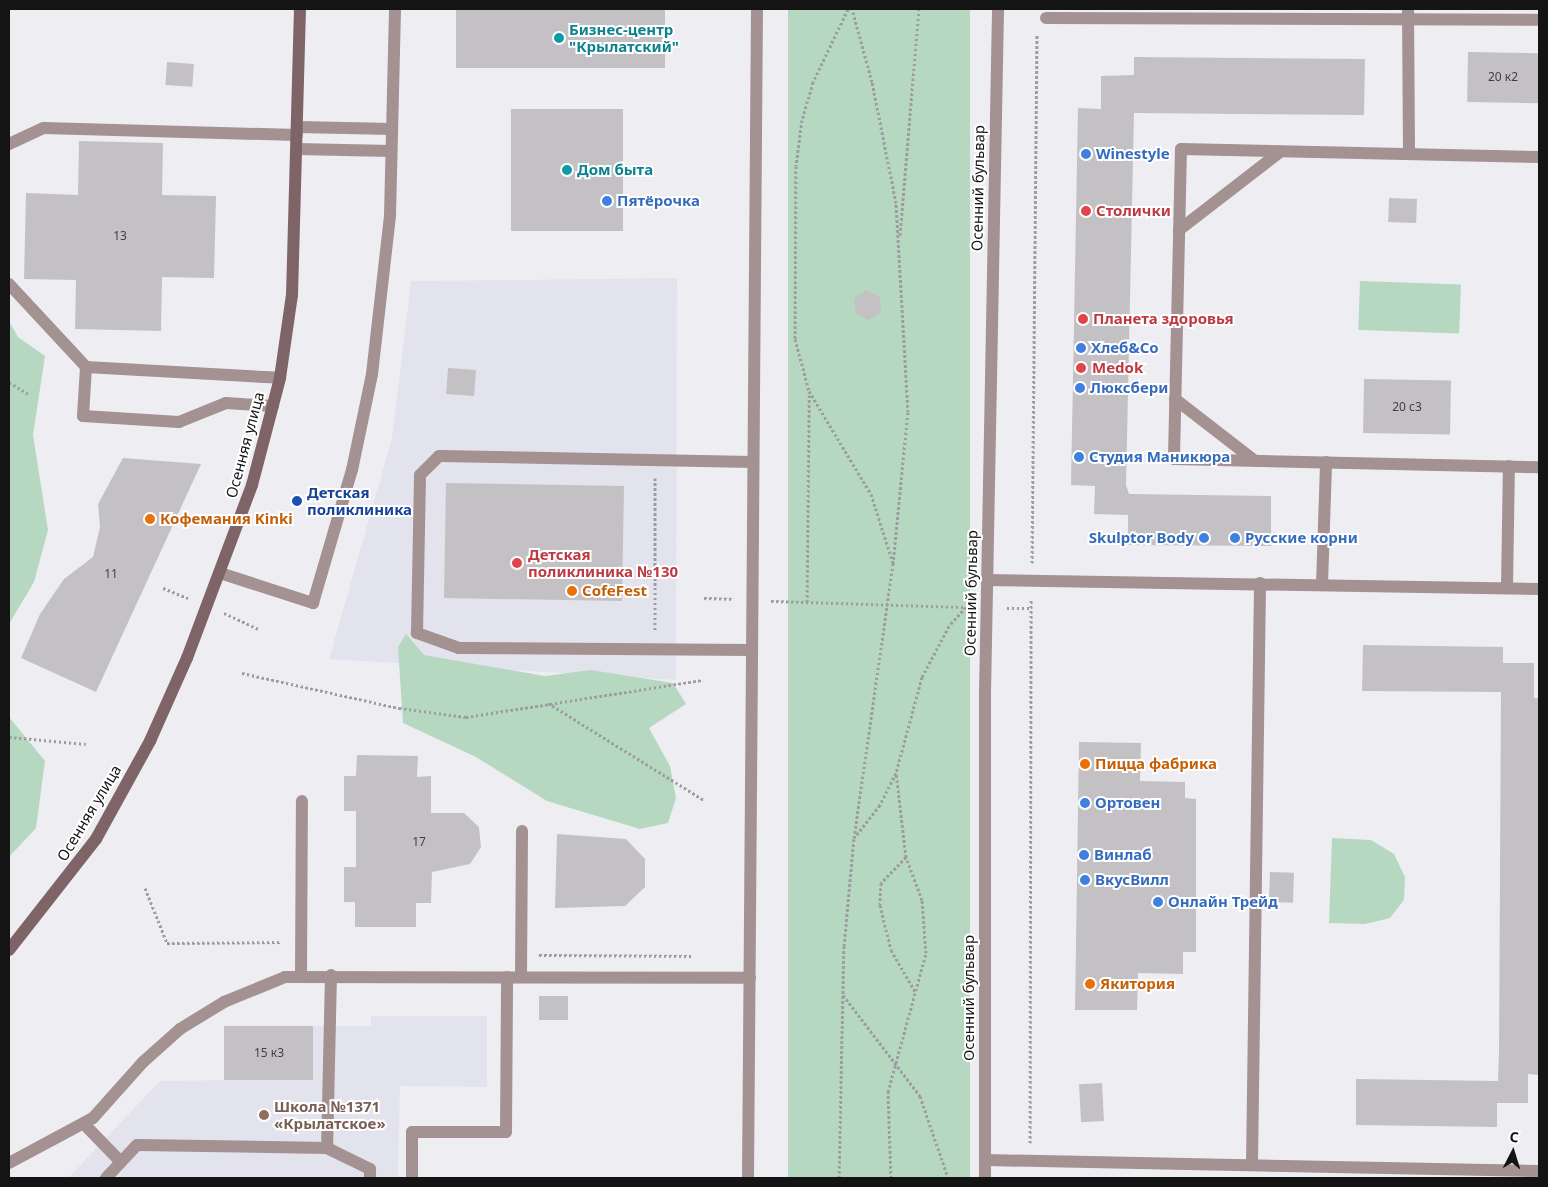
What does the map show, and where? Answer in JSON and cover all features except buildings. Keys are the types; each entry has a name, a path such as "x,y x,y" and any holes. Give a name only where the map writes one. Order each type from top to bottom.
{"main road":[{"name":"Осенняя улица","path":"9,950 72,873 117,804 162,716 220,573 252,485 280,378 292,295 300,9"}],"street":[{"path":"220,573 313,602 352,470 372,374 390,215 395,9"},
{"path":"748,1178 757,9"},
{"name":"Осенний бульвар","path":"985,1178 987,580 998,9"},
{"path":"1408,13 1409,154"},
{"path":"1046,18 1408,13 1539,20"},
{"path":"9,144 44,128 297,131 392,129"},
{"path":"297,149 391,151"},
{"path":"1539,157 1181,149 1174,459 1539,467"},
{"path":"1179,230 1280,152"},
{"path":"9,284 86,368 280,378"},
{"path":"86,368 83,416 179,422 226,403 273,406"},
{"path":"1175,398 1254,460"},
{"path":"752,650 459,648 417,632 420,475 439,456 753,462"},
{"path":"1322,585 1326,462"},
{"path":"1508,588 1509,466"},
{"path":"987,580 1539,589"},
{"path":"1252,1165 1260,583"},
{"path":"301,977 302,801"},
{"path":"521,977 522,831"},
{"path":"9,1162 84,1124 180,1029 224,1002 285,978 331,975 750,978"},
{"path":"327,1148 331,975"},
{"path":"412,1178 412,1132 506,1132 507,977"},
{"path":"84,1124 121,1162"},
{"path":"106,1178 137,1145 327,1148 370,1169 370,1178"},
{"path":"985,1160 1252,1165 1314,1173 1511,1174 1539,1171"}],"path":[{"path":"807,602 809,392 795,340 796,166 802,120 813,82 848,9"},
{"path":"839,1178 843,995 854,838 885,604 893,564 908,412 896,203 874,91 852,9"},
{"path":"899,248 919,9"},
{"path":"9,382 28,394"},
{"path":"809,392 871,494 893,564"},
{"path":"655,460 655,650"},
{"path":"704,598 966,607 949,626 922,677 896,773 880,805 854,838"},
{"path":"242,673 399,708 466,717 703,680"},
{"path":"548,703 704,800"},
{"path":"9,737 86,744"},
{"path":"891,1178 886,1123 895,1059 917,994 926,953 922,900 906,857 896,773"},
{"path":"906,857 882,883 880,905 891,950 917,994"},
{"path":"146,888 167,943 263,942"},
{"path":"521,955 694,956"},
{"path":"843,995 895,1059 920,1096 948,1178"},
{"path":"839,1172 844,1178"}],"shaded area":[{"name":"Детская поликлиника №130","path":"677,278 676,680 329,659 392,438 411,281"},
{"name":"Школа №1371 «Крылатское»","path":"371,1016 487,1016 487,1087 400,1086 398,1178 68,1178 160,1081 313,1079 313,1026 371,1026"}],"green space":[{"path":"788,9 970,9 970,1178 788,1178"},
{"path":"1360,281 1461,285 1459,333 1358,330"},
{"path":"9,321 18,337 45,356 33,435 48,530 34,582 9,624"},
{"path":"406,634 424,655 545,676 591,670 673,683 686,704 649,728 670,766 676,798 668,823 640,829 547,801 476,757 403,723 398,647"},
{"path":"9,717 45,761 36,828 9,857"},
{"path":"1332,838 1371,840 1394,854 1405,877 1404,900 1390,918 1365,924 1329,923"}],"place":[{"name":"Бизнес-центр \"Крылатский\"","path":"559,38"},
{"name":"Winestyle","path":"1086,154"},
{"name":"Дом быта","path":"567,170"},
{"name":"Пятёрочка","path":"607,201"},
{"name":"Столички","path":"1086,211"},
{"name":"Планета здоровья","path":"1083,319"},
{"name":"Хлеб&Co","path":"1081,348"},
{"name":"Medok","path":"1081,368"},
{"name":"Люксбери","path":"1080,388"},
{"name":"Студия Маникюра","path":"1079,457"},
{"name":"Детская поликлиника","path":"297,501"},
{"name":"Кофемания Kinki","path":"150,519"},
{"name":"Skulptor Body","path":"1204,538"},
{"name":"Русские корни","path":"1235,538"},
{"name":"Детская поликлиника №130","path":"517,563"},
{"name":"CofeFest","path":"572,591"},
{"name":"Пицца фабрика","path":"1085,764"},
{"name":"Ортовен","path":"1085,803"},
{"name":"Винлаб","path":"1084,855"},
{"name":"ВкусВилл","path":"1085,880"},
{"name":"Онлайн Трейд","path":"1158,902"},
{"name":"Якитория","path":"1090,984"},
{"name":"Школа №1371 «Крылатское»","path":"264,1115"}]}
